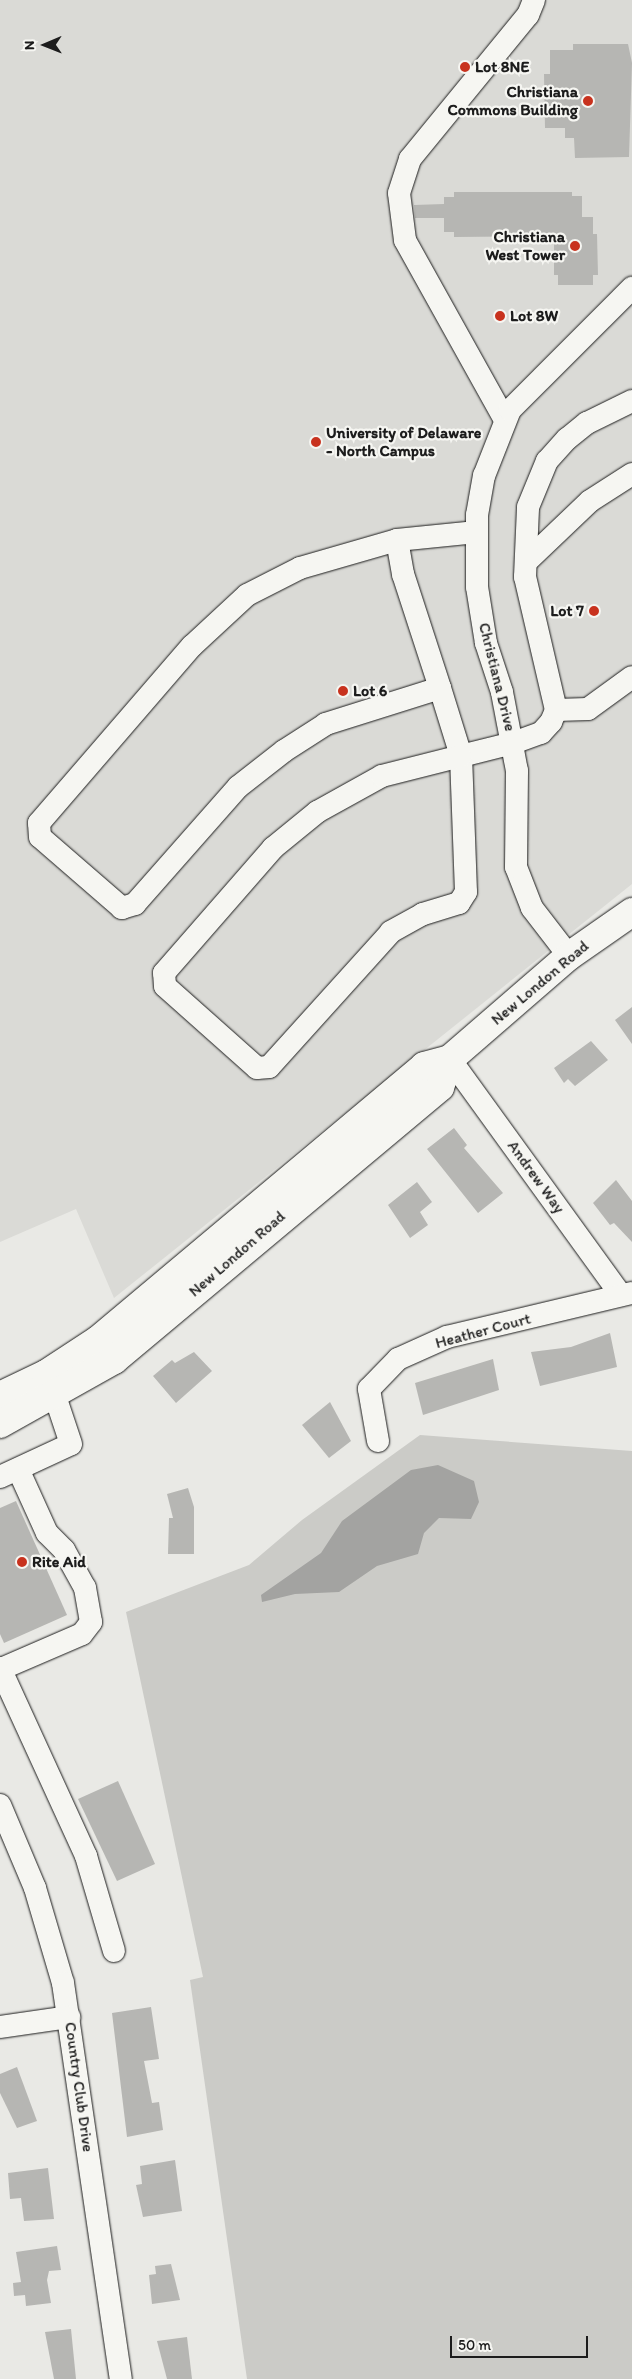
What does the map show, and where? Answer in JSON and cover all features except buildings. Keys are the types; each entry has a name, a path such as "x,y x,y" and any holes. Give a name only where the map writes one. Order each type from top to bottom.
{"main road":[{"name":"New London Road","path":"0,1396 46,1374 98,1340 424,1066 450,1058 569,956 632,912"},
{"name":"New London Road","path":"0,1424 55,1396 114,1360 440,1087 450,1058"}],"street":[{"path":"505,420 430,289 405,240 399,215 402,177 410,159 528,15 534,0"},
{"name":"Christiana Drive","path":"569,956 532,908 516,867 513,743 486,644 477,586 477,532 484,476 505,420 526,392 601,324 632,288"},
{"path":"397,540 402,574 461,756 466,892 459,903 423,914 390,932 269,1067 257,1068 165,986 164,973 273,848 317,812 382,776 461,756 513,743 541,732 556,710 525,577 528,507 547,461 587,423 632,401"},
{"path":"526,562 590,501 632,474"},
{"path":"440,688 326,724 284,751 238,787 135,904 122,908 40,837 39,823 192,646 247,596 300,568 397,540 477,532"},
{"path":"556,710 588,709 632,677"},
{"name":"Andrew Way","path":"450,1058 627,1294"},
{"name":"Heather Court","path":"378,1441 369,1390 398,1359 448,1337 627,1294"},
{"path":"55,1396 71,1444 9,1473 46,1533 64,1550 85,1588 91,1615 82,1634 0,1668 8,1704 86,1856 114,1951"},
{"name":"Country Club Drive","path":"0,1805 45,1916 69,2017 121,2379"},
{"path":"0,2027 69,2017"}],"shaded area":[{"name":"University of Delaware - North Campus","path":"0,0 632,0 632,884 114,1298 76,1209 0,1242"},
{"path":"420,1435 632,1451 632,2379 247,2379 190,1980 203,1977 126,1612 249,1565 302,1520"},
{"path":"438,1465 474,1481 479,1502 471,1519 439,1518 424,1533 418,1554 377,1566 339,1592 295,1594 262,1602 261,1595 321,1553 342,1521 411,1470"}],"place":[{"name":"Lot 8NE","path":"465,67"},
{"name":"Christiana Commons Building","path":"588,101"},
{"name":"Christiana West Tower","path":"575,246"},
{"name":"Lot 8W","path":"500,316"},
{"name":"University of Delaware - North Campus","path":"316,442"},
{"name":"Lot 7","path":"594,611"},
{"name":"Lot 6","path":"343,691"},
{"name":"Rite Aid","path":"22,1562"}]}
